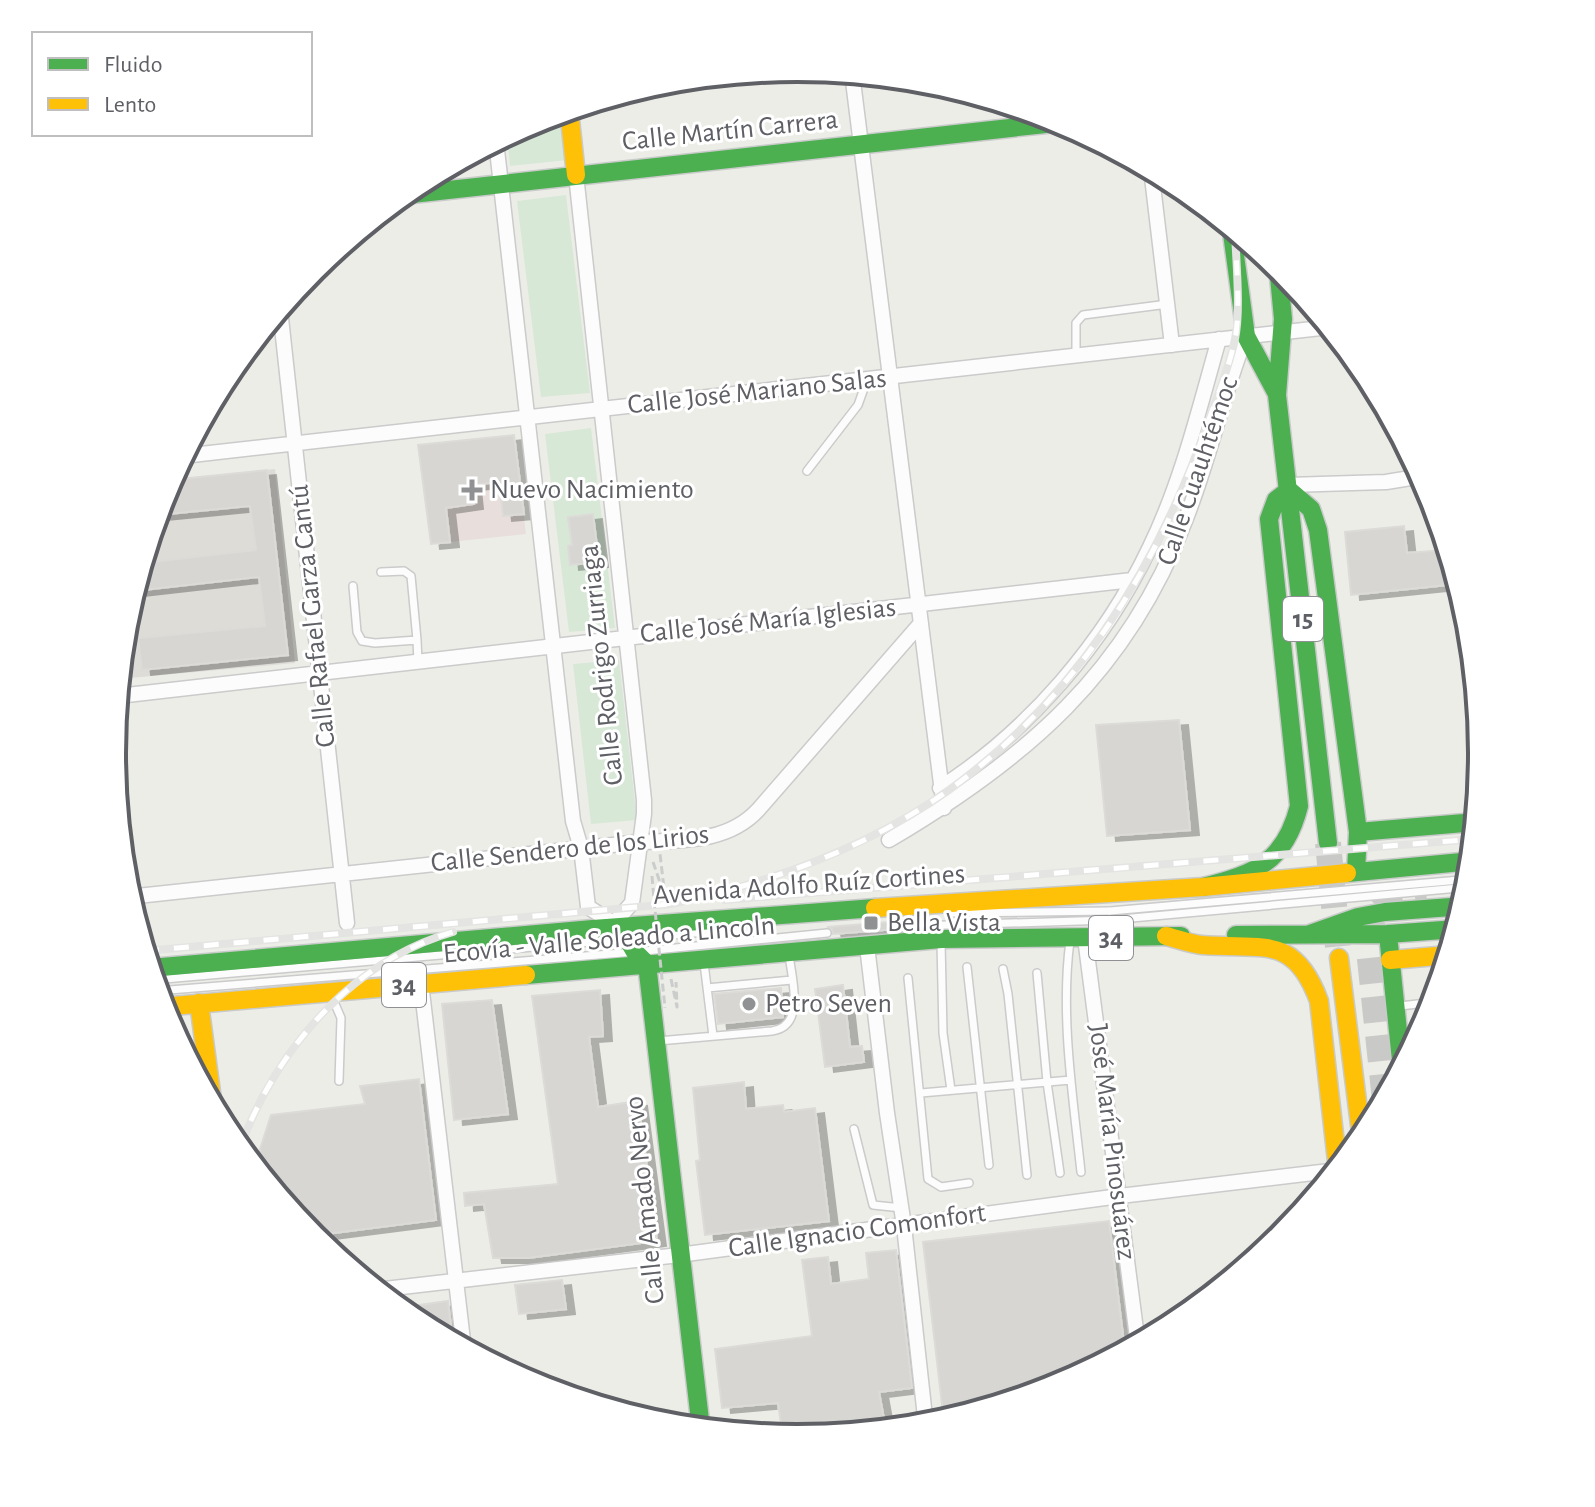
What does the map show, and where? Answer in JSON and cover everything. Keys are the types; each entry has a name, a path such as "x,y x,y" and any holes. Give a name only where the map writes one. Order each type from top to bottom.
{"main road":[{"name":"Calle Rodrigo Zurriaga","path":"570,122 576,175"},
{"name":"Calle Martín Carrera","path":"429,192 1033,125"},
{"name":"15","path":"1233,244 1246,336 1277,395"},
{"name":"15","path":"1280,287 1283,332 1277,395 1328,843"},
{"path":"1203,887 1236,879 1269,862 1288,841 1297,818 1299,806 1269,519 1276,500 1288,488 1311,509 1318,530 1358,832 1356,872"},
{"path":"1358,832 1465,823"},
{"name":"Avenida Adolfo Ruíz Cortines","path":"161,967 629,941 1023,897 1203,887 1460,862"},
{"path":"1310,934 1358,917 1451,907"},
{"name":"Avenida Adolfo Ruíz Cortines","path":"175,1005 421,983 629,941 675,962 941,939 1388,934 1445,930"},
{"path":"1388,934 1400,1051"},
{"path":"1166,936 1200,944 1257,945 1278,949 1300,962 1316,991 1323,1027 1336,1154"},
{"name":"Calle Amado Nervo","path":"629,941 656,1041 700,1417"},
{"path":"1390,960 1437,956"},
{"path":"1339,958 1360,1121"},
{"path":"199,1003 209,1076"}],"street":[{"path":"853,84 944,808"},
{"name":"Calle Rodrigo Zurriaga","path":"497,153 570,801 581,848 588,907 629,941"},
{"name":"Calle Rodrigo Zurriaga","path":"576,175 644,800 629,941"},
{"path":"1153,184 1172,345"},
{"name":"Calle Rafael Garza Cantú","path":"282,325 347,923"},
{"name":"Calle José Mariano Salas","path":"196,455 1316,328"},
{"name":"Calle Cuauhtémoc","path":"889,840 944,808 997,771 1055,721 1116,650 1155,590 1185,523 1229,379 1246,336"},
{"name":"Calle Cuauhtémoc","path":"940,788 1009,734 1057,685 1098,634 1132,580 1151,546 1175,484 1219,339"},
{"path":"1288,488 1410,478"},
{"name":"Calle José María Iglesias","path":"129,695 1132,580"},
{"name":"Calle Sendero de los Lirios","path":"141,895 719,835 746,822 921,623"},
{"name":"José María Pinosuárez","path":"1078,938 1120,1196 1137,1333"},
{"path":"867,946 902,1208 925,1413"},
{"path":"421,983 462,1335"},
{"name":"Calle Ignacio Comonfort","path":"392,1288 679,1255 1322,1172"}],"lane":[{"path":"1076,356 1075,327 1078,318 1083,315 1168,304"},
{"path":"807,471 858,405 867,380"},
{"path":"381,572 404,571 411,576 418,662"},
{"path":"353,586 357,632 362,641 417,640"},
{"path":"914,913 1110,916 1457,880"},
{"path":"915,926 1110,916 1455,888"},
{"name":"Ecovía - Valle Soleado a Lincoln","path":"811,922 826,921"},
{"name":"Ecovía - Valle Soleado a Lincoln","path":"166,979 629,941 750,928"},
{"path":"170,990 629,941 827,933"},
{"path":"1078,938 1067,963 1071,1080 1081,1172"},
{"path":"941,939 944,957 943,1033 951,1090"},
{"path":"656,1041 786,1027 794,1013 789,952"},
{"path":"704,960 713,1036"},
{"path":"967,967 989,1165"},
{"path":"1003,969 1027,1175"},
{"path":"1037,973 1047,1082 1060,1173"},
{"path":"908,978 928,1179 941,1187 969,1183"},
{"path":"707,988 792,980"},
{"path":"329,992 341,1018 339,1081"},
{"path":"1394,1007 1420,1004"},
{"path":"921,1093 1071,1080"},
{"path":"854,1129 873,1205 902,1208"}],"path":[{"path":"658,841 665,897 649,852 665,1008 669,974 677,1007 675,962"}],"shaded area":[{"name":"Nuevo Nacimiento","path":"514,435 526,534 431,544 418,445"},
{"path":"275,469 295,663 131,678 149,580 185,478"}],"green space":[{"path":"564,125 568,160 510,166 508,148"},
{"path":"566,195 590,393 541,397 517,201"},
{"path":"591,428 615,628 569,632 545,434"},
{"path":"619,660 637,820 591,824 573,664"}],"building":[{"name":"Nuevo Nacimiento","path":"514,435 524,514 503,516 499,482 472,485 474,504 446,508 450,542 431,544 418,445"},
{"path":"267,470 288,655 142,670 138,638 265,626 259,577 147,590 155,562 256,550 250,506 171,514 185,478"},
{"path":"593,514 599,562 570,565 568,546 572,545 568,517"},
{"path":"1404,526 1407,553 1437,551 1447,585 1351,595 1345,532"},
{"path":"1179,720 1190,830 1107,836 1096,725"},
{"path":"915,920 910,922 909,928 833,934 832,929 827,927"},
{"path":"843,985 850,1047 862,1046 864,1062 825,1067 815,989"},
{"name":"Petro Seven","path":"781,988 783,1017 718,1024 714,994"},
{"path":"600,990 603,1036 589,1037 598,1107 638,1101 657,1241 528,1258 493,1258 484,1204 465,1206 464,1193 558,1184 532,996"},
{"path":"492,1000 508,1114 454,1120 442,1004"},
{"path":"419,1079 436,1220 329,1234 261,1156 260,1149 271,1115 365,1104 360,1086"},
{"path":"744,1082 746,1109 783,1105 784,1112 815,1108 829,1221 705,1235 696,1161 700,1160 693,1088"},
{"path":"1109,1221 1124,1340 1054,1374 942,1409 923,1242"},
{"path":"896,1250 912,1388 879,1392 884,1419 841,1424 781,1425 778,1403 722,1408 715,1349 812,1336 802,1260 828,1257 831,1284 869,1279 866,1253"},
{"path":"562,1280 566,1309 519,1314 515,1285"},
{"path":"448,1301 451,1329 424,1312 415,1306"}],"tunnel":[{"path":"1328,843 1338,947"},
{"path":"1383,1082 1369,950 1372,922 1376,912 1389,900 1426,892"}],"railway":[{"path":"156,950 671,904 744,886 816,861 917,811 994,754 1036,715 1073,673 1136,580 1163,531 1186,479 1232,350 1238,314 1236,246"},
{"path":"725,900 1463,840"},
{"path":"245,1135 262,1098 297,1043 341,995 393,957 453,932"}],"traffic: fast":[{"path":"429,192 1033,125"},
{"path":"1233,244 1246,336 1277,394"},
{"path":"1280,288 1283,319 1277,395 1328,843"},
{"path":"1203,887 1238,877 1265,863 1285,840 1299,806 1269,519 1276,500 1289,490 1311,509 1318,530 1358,832 1356,872"},
{"path":"1358,832 1465,823"},
{"path":"1347,873 1460,862"},
{"path":"1310,934 1358,917 1451,907"},
{"path":"161,967 875,908"},
{"path":"621,928 635,952 647,964 700,1417"},
{"path":"1236,935 1388,934 1445,930"},
{"path":"1388,934 1400,1050"},
{"path":"526,975 941,939 1181,936"}],"traffic: slow":[{"path":"570,122 576,175"},
{"path":"875,908 1203,887 1347,873"},
{"path":"1166,936 1198,944 1274,949 1299,964 1319,1001 1336,1154"},
{"path":"1390,960 1437,956"},
{"path":"1339,958 1360,1121"},
{"path":"175,1006 526,975"},
{"path":"199,1003 209,1076"}],"place":[{"name":"Nuevo Nacimiento","path":"472,490"},
{"name":"Bella Vista","path":"871,923"},
{"name":"Petro Seven","path":"749,1004"}]}
